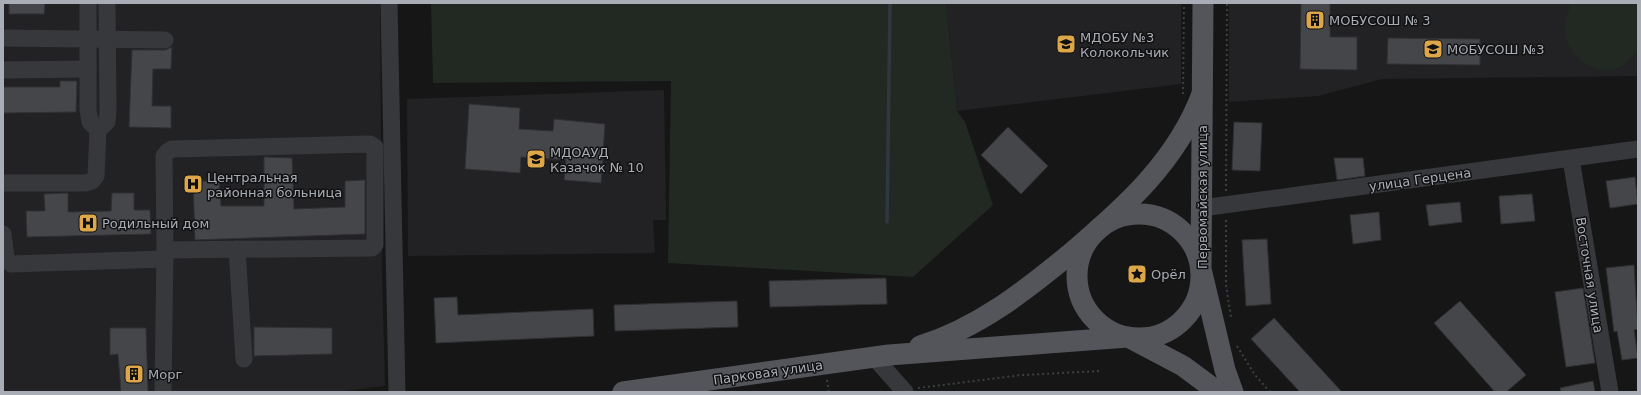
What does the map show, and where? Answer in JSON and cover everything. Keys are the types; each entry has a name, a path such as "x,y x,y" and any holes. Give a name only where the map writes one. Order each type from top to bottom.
{"main road":[{"name":"Первомайская улица","path":"1099,229 1137,195 1178,142 1194,116 1193,96 1203,3"},
{"name":"Первомайская улица","path":"1193,96 1202,208 1201,269 1225,370 1233,392"},
{"path":"1128,337 1145,338 1161,334 1179,323 1187,315 1196,301 1200,285 1201,269 1196,252 1188,238 1175,226 1160,218 1143,214 1126,216 1110,222 1099,229 1090,238 1081,254 1077,272 1079,290 1085,306 1096,321 1111,331 1128,337 1183,366 1207,389"},
{"name":"Парковая улица","path":"881,356 934,342 983,318 1033,284 1099,229"},
{"name":"Парковая улица","path":"624,392 881,356 1128,337"}],"street":[{"path":"88,3 87,39 90,122 98,130"},
{"path":"3,183 86,183 92,181 96,176 98,130 107,122 108,110 107,3"},
{"path":"389,3 397,392"},
{"path":"3,38 165,40"},
{"path":"3,70 88,69"},
{"path":"3,234 6,258 11,264 165,255 237,249 367,248 376,245 375,147 370,144 172,149 167,152 164,156 165,255 163,392"},
{"name":"улица Герцена","path":"1202,208 1638,149"},
{"name":"Восточная улица","path":"1572,159 1610,392"},
{"path":"237,249 244,359"},
{"path":"881,356 904,391"}],"path":[{"path":"1184,3 1193,96"},
{"path":"825,364 829,392"},
{"path":"904,391 1022,375 1101,371"}],"shaded area":[{"name":"Центральная районная больница","path":"3,3 380,3 382,272 385,386 336,392 3,392"},
{"path":"431,3 946,3 957,111 965,122 993,205 913,277 668,263 671,81 433,83"},
{"name":"МДОБУ №3 Колокольчик","path":"946,3 1181,3 1181,84 957,111"},
{"name":"МОБУСОШ №3","path":"1229,3 1638,3 1638,76 1382,79 1318,96 1229,102"},
{"path":"1572,3 1638,3 1638,49 1626,63 1617,68 1607,70 1597,69 1580,59 1573,51 1565,33 1565,21"},
{"name":"МДОАУД Казачок № 10","path":"664,90 666,220 653,220 655,253 408,256 407,99"}],"building":[{"path":"9,3 45,3 44,14 9,14"},
{"name":"МОБУСОШ № 3","path":"1301,3 1330,3 1330,37 1357,37 1357,70 1300,69"},
{"path":"1388,38 1480,39 1480,65 1387,64"},
{"path":"172,47 171,69 153,69 152,106 171,106 171,128 129,127 132,50 165,50"},
{"path":"60,81 77,81 76,112 3,113 3,87 60,87"},
{"path":"469,104 520,108 519,129 553,131 554,119 605,124 601,183 564,180 566,160 521,157 520,173 465,169"},
{"path":"1234,122 1262,123 1260,171 1232,170"},
{"path":"1008,127 1048,166 1021,194 981,155"},
{"path":"264,157 292,158 294,209 345,207 345,181 365,180 365,234 195,240 193,181 219,181 221,206 264,206"},
{"path":"1334,158 1363,158 1365,176 1337,180"},
{"path":"1635,177 1638,204 1610,208 1606,181"},
{"name":"Родильный дом","path":"68,193 68,212 111,211 112,193 134,193 134,210 150,210 151,234 27,237 26,211 45,211 44,194"},
{"path":"1532,194 1535,221 1501,224 1499,196"},
{"path":"1460,202 1462,222 1429,226 1426,205"},
{"path":"1379,212 1381,240 1353,244 1350,215"},
{"path":"1267,239 1271,304 1246,306 1242,240"},
{"path":"1634,265 1638,329 1634,330 1638,358 1622,360 1617,331 1614,332 1606,268"},
{"path":"886,278 887,304 770,307 769,281"},
{"path":"1583,288 1595,363 1566,367 1555,292"},
{"path":"457,297 458,315 593,309 594,336 436,343 434,298"},
{"path":"737,301 738,327 615,331 614,305"},
{"path":"1460,301 1526,375 1506,392 1495,392 1434,323"},
{"path":"1274,318 1342,392 1300,392 1251,339"},
{"path":"254,327 332,328 332,354 254,356"},
{"name":"Морг","path":"110,328 146,328 148,392 121,392 118,354 110,355"},
{"path":"1593,381 1595,392 1561,392 1560,388"}],"waterway":[{"path":"887,222 890,3"}],"place":[{"name":"МОБУСОШ № 3","path":"1315,20"},
{"name":"МДОБУ №3 Колокольчик","path":"1066,44"},
{"name":"МОБУСОШ №3","path":"1433,49"},
{"name":"МДОАУД Казачок № 10","path":"536,159"},
{"name":"Центральная районная больница","path":"193,184"},
{"name":"Родильный дом","path":"88,223"},
{"name":"Орёл","path":"1137,274"},
{"name":"Морг","path":"134,374"}]}
